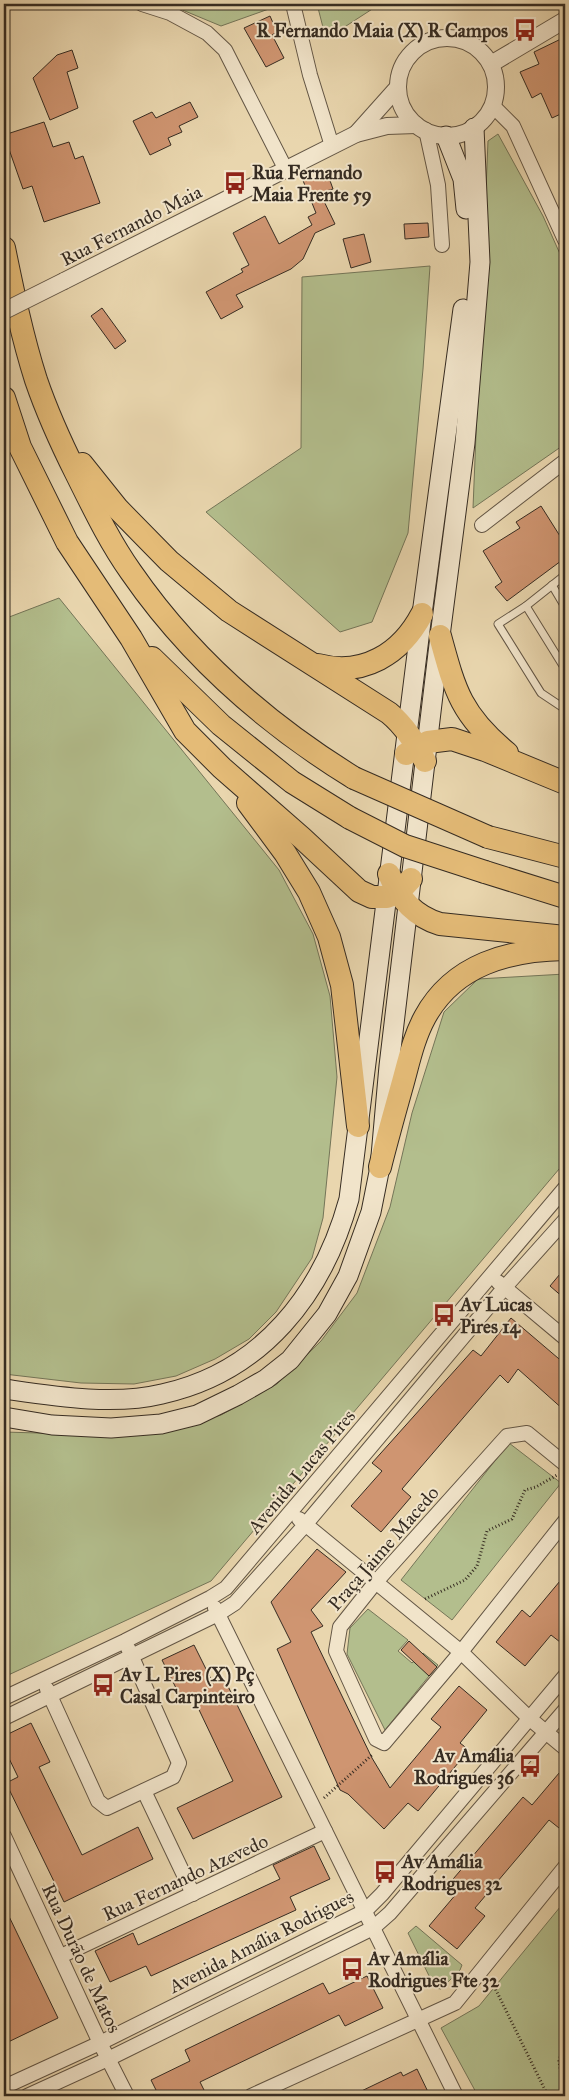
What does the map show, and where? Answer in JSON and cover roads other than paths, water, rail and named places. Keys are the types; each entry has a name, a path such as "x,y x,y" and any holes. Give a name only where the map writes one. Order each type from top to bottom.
{"highway":[{"path":"4,248 23,335 37,382 55,430 101,524 130,572 167,620 244,699 312,752 354,778 488,837 565,857"},
{"path":"4,398 20,447 67,542 131,638 185,731 222,768 359,891 372,897 399,890 419,916 440,924 565,937"},
{"path":"55,430 118,509 169,561 229,611 389,713 398,721 416,747 440,739 460,741 565,783"},
{"path":"312,663 326,667 356,667 383,658 406,639 422,614"},
{"path":"440,636 452,678 466,709 477,726 510,756 532,770"},
{"path":"131,638 221,725 292,782 350,818 404,846 565,897"},
{"path":"222,768 285,853 309,892 329,937 342,984 358,1126"},
{"path":"380,1167 414,1043 424,1018 441,993 466,971 490,960 518,953 565,949"}],"main road":[{"path":"416,747 440,636 466,443 480,262 474,128"},
{"path":"4,1389 55,1396 118,1399 162,1395 198,1383 230,1369 254,1352 280,1328 304,1298 322,1269 341,1228 349,1199 358,1126 399,890 416,747 422,614 467,280 465,193 458,162 446,136"},
{"path":"4,1417 52,1425 111,1428 161,1424 197,1416 266,1378 290,1360 327,1314 348,1276 371,1212 380,1167 389,1066 399,890"}],"street":[{"path":"142,4 170,13 207,33 225,50 286,170"},
{"path":"293,4 310,75 332,146"},
{"path":"491,64 565,20"},
{"path":"452,38 468,42 481,52 491,64 496,92 492,106 485,118 474,128 461,134 446,136 421,128 406,115 400,101 398,87 400,71 408,56 420,46 436,39 452,38"},
{"name":"Rua Fernando Maia","path":"356,134 398,87"},
{"path":"492,106 513,126 565,240"},
{"name":"Rua Fernando Maia","path":"4,311 356,134 387,126 421,128"},
{"path":"421,128 438,185 442,245"},
{"path":"482,525 565,461"},
{"name":"Avenida Lucas Pires","path":"4,1698 125,1641 226,1588 565,1188"},
{"name":"Avenida Lucas Pires","path":"4,1718 218,1614 235,1603 305,1525 505,1287 565,1220"},
{"path":"491,1277 565,1338"},
{"name":"Praça Jaime Macedo","path":"461,1652 384,1743 376,1739 336,1651 340,1627 375,1583 507,1436 527,1433 562,1468"},
{"path":"291,1511 305,1525 461,1652 529,1718 565,1748"},
{"path":"461,1652 565,1521"},
{"path":"210,1598 456,2096"},
{"path":"43,1679 98,1801 107,1808 144,1791 173,1777 179,1763 125,1641"},
{"name":"Avenida Amália Rodrigues","path":"4,2087 100,2043 365,1911 565,1676"},
{"name":"Avenida Amália Rodrigues","path":"27,2096 108,2059 373,1928 390,1913 565,1710"},
{"path":"144,1791 192,1894"},
{"name":"Rua Fernando Azevedo","path":"61,1956 325,1831"},
{"name":"Rua Durão de Matos","path":"4,1836 100,2043 127,2096"},
{"path":"251,2096 455,2003 565,1867"}],"lane":[{"path":"565,575 526,606 498,624 541,693 565,709"},
{"path":"552,585 565,607"},
{"path":"526,606 565,669"}],"place":[{"name":"R Fernando Maia (X) R Campos","path":"525,30"},
{"name":"Rua Fernando Maia Frente 59","path":"235,183"},
{"name":"Av Lucas Pires 14","path":"444,1315"},
{"name":"Av L Pires (X) Pç Casal Carpinteiro","path":"103,1685"},
{"name":"Av Amália Rodrigues 36","path":"530,1766"},
{"name":"Av Amália Rodrigues 32","path":"385,1872"},
{"name":"Av Amália Rodrigues Fte 32","path":"352,1969"}]}
